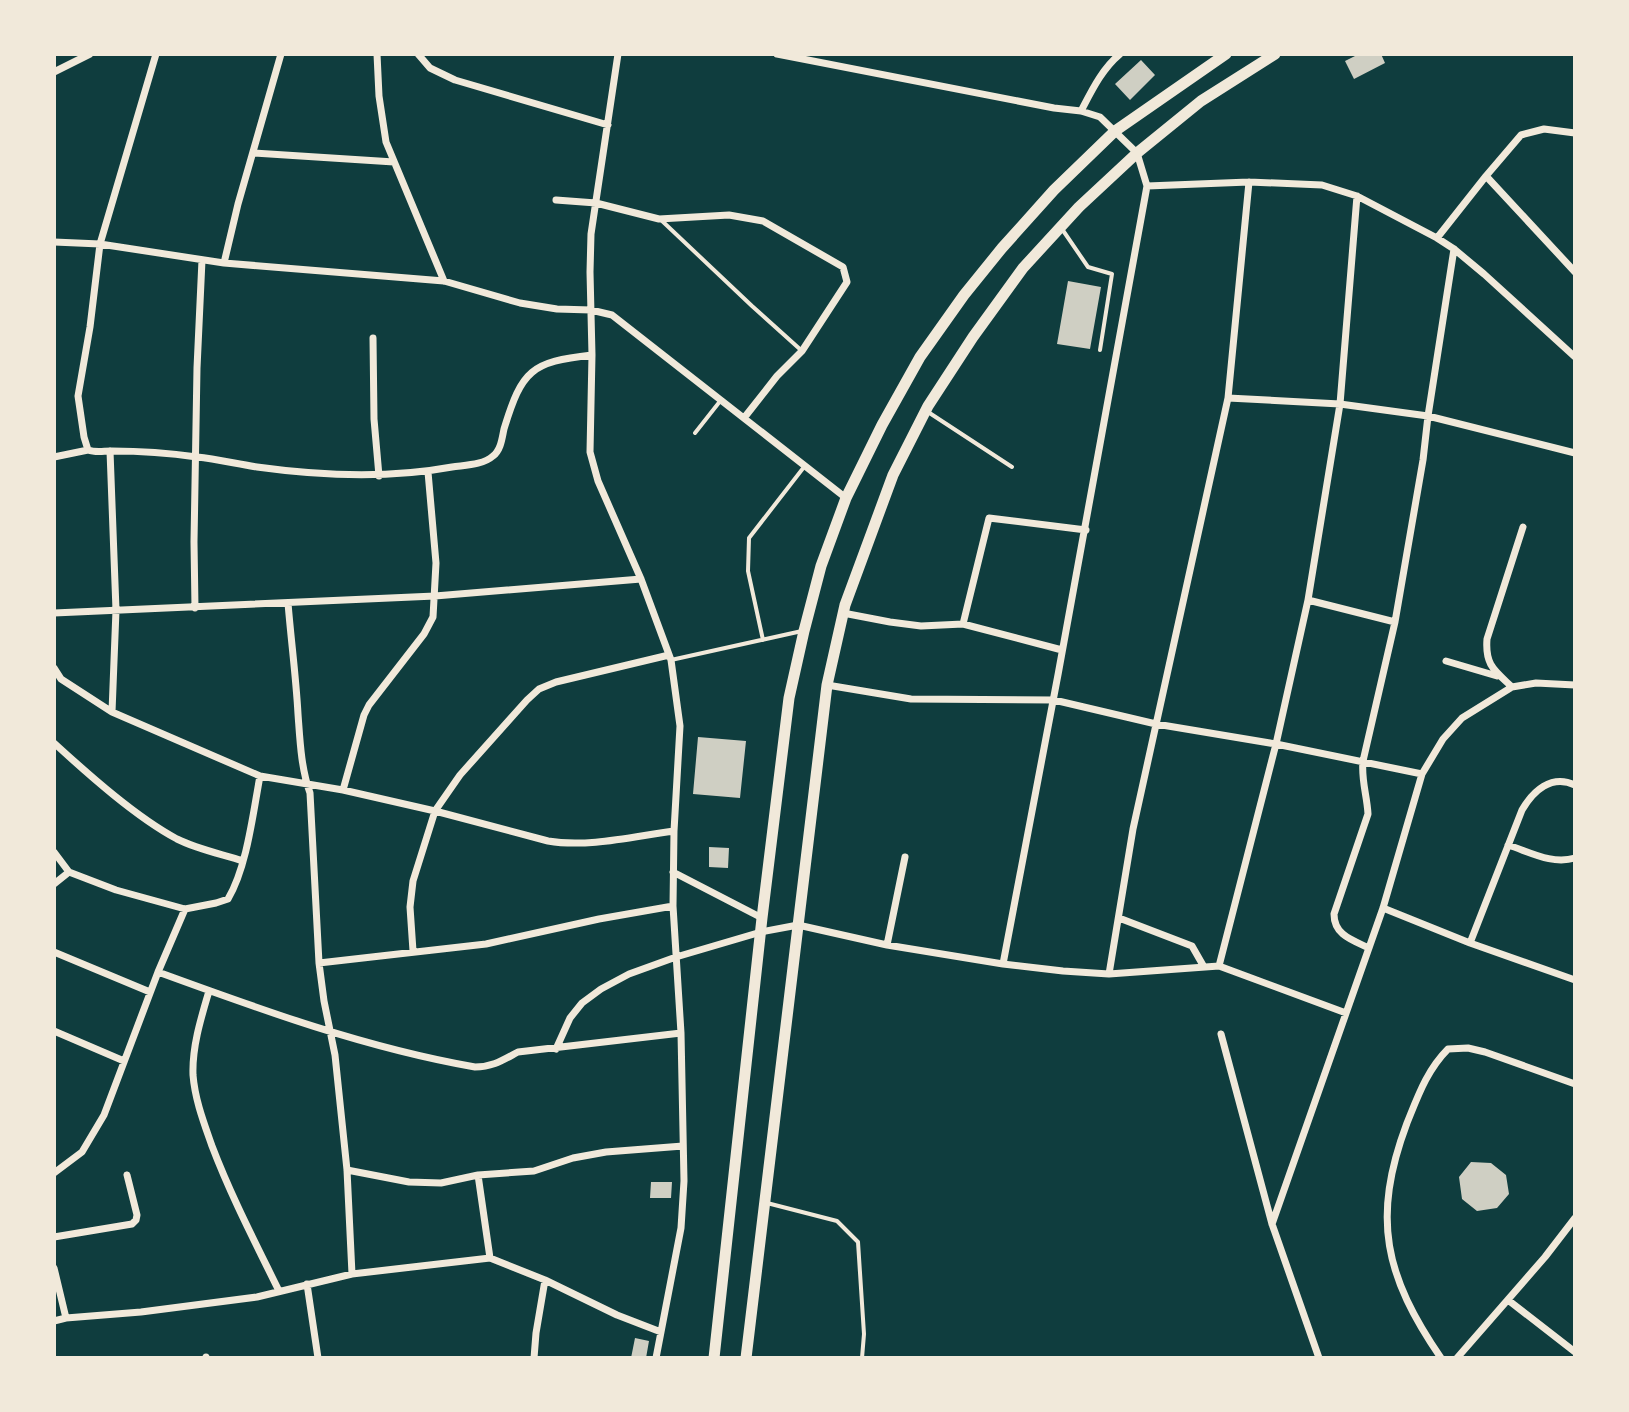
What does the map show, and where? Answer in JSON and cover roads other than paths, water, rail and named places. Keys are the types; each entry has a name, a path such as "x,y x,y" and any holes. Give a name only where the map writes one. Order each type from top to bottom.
{"main road":[{"path":"714,1358 789,698 821,566 846,498 920,357 1002,248 1054,190 1115,131 1226,54"},
{"path":"746,1358 827,685 843,613 893,475 926,411 973,337 1015,279 1060,227 1137,153 1201,101 1275,54"}],"street":[{"path":"54,72 90,54"},
{"path":"88,450 78,396 100,244 156,54"},
{"path":"224,263 281,54"},
{"path":"377,54 386,142 444,281"},
{"path":"418,54 430,68 455,80 608,125"},
{"path":"618,54 591,234 589,441 593,467 602,493 641,579 670,658 680,726 673,906 681,1033 684,1181 682,1217 656,1358"},
{"path":"777,54 1100,117 1137,153 1147,186 1086,530 1003,964"},
{"path":"1081,111 1098,79 1120,54"},
{"path":"1437,238 1521,135 1544,129 1575,133"},
{"path":"253,153 394,162"},
{"path":"1486,176 1575,272"},
{"path":"1147,186 1249,182 1322,185 1357,196 1454,249 1575,357"},
{"path":"1109,974 1133,829 1228,398 1249,182"},
{"path":"1219,966 1276,744 1308,600 1340,404 1357,196"},
{"path":"556,200 596,203 659,219 729,215 763,221 843,267 847,282 802,351 777,376 744,418"},
{"path":"54,242 100,244 224,263 444,281 520,303 612,315 846,498"},
{"path":"1369,948 1344,936 1334,923 1336,905 1368,814 1361,775 1363,761 1395,622 1454,249"},
{"path":"195,608 198,323 202,260"},
{"path":"373,338 374,419 379,476"},
{"path":"54,457 88,450 110,451 197,457 317,474 379,476 428,472 478,463 491,458 498,450 513,401 526,375 539,366 592,355"},
{"path":"1228,398 1340,404 1428,416 1575,453"},
{"path":"110,451 116,610 112,712"},
{"path":"343,790 369,705 424,634 433,617 436,563 428,472"},
{"path":"963,624 989,518 1086,530"},
{"path":"1512,687 1493,669 1486,655 1487,639 1523,527"},
{"path":"54,613 435,596 641,579"},
{"path":"1308,600 1395,622"},
{"path":"288,603 299,743 310,793 319,963 335,1055 347,1170 352,1274"},
{"path":"843,613 921,626 963,624 1062,650"},
{"path":"413,951 410,907 413,881 435,811 460,775 539,689 556,682 670,658"},
{"path":"1446,661 1501,677"},
{"path":"54,668 61,679 112,712 260,776 343,790 562,844 674,831"},
{"path":"1272,1224 1383,908 1422,774 1443,739 1462,718 1512,687 1536,683 1575,685"},
{"path":"827,685 911,699 1054,700 1156,724 1276,744 1422,774"},
{"path":"54,743 138,813 174,837 243,861"},
{"path":"54,852 69,872 116,890 185,909 228,899 243,861 260,776"},
{"path":"1470,943 1530,796 1540,787 1556,782 1575,785"},
{"path":"1508,845 1553,860 1575,858"},
{"path":"887,945 905,857"},
{"path":"54,884 69,872"},
{"path":"673,872 762,918"},
{"path":"319,963 486,944 673,906"},
{"path":"1383,908 1575,980"},
{"path":"54,1173 82,1152 104,1115 185,909"},
{"path":"1119,918 1192,946 1204,967"},
{"path":"556,1049 570,1018 582,1003 629,974 761,932 798,925 887,945 1003,964 1109,974 1219,966 1346,1013"},
{"path":"54,952 150,992"},
{"path":"158,972 369,1044 475,1067 499,1063 518,1052 681,1033"},
{"path":"1562,975 1575,973"},
{"path":"209,991 200,1020 194,1062 199,1111 222,1172 279,1291"},
{"path":"54,1031 124,1061"},
{"path":"1221,1034 1272,1224 1319,1358"},
{"path":"1441,1358 1418,1325 1404,1297 1390,1257 1387,1219 1390,1180 1420,1088 1448,1049 1468,1048 1575,1084"},
{"path":"347,1170 394,1180 428,1183 534,1171 573,1158 606,1152 683,1146"},
{"path":"54,1237 132,1224 137,1215 127,1175"},
{"path":"478,1175 490,1258"},
{"path":"1457,1358 1575,1218"},
{"path":"54,1321 199,1306 257,1297 352,1274 490,1258 661,1332"},
{"path":"54,1268 66,1318"},
{"path":"534,1358 545,1280"},
{"path":"307,1284 318,1358"},
{"path":"1508,1300 1575,1352"}],"lane":[{"path":"659,219 802,351"},
{"path":"1060,227 1088,267 1112,274 1100,350"},
{"path":"695,433 721,400"},
{"path":"926,411 1012,467"},
{"path":"763,640 748,571 749,538 805,466"},
{"path":"670,658 804,631"},
{"path":"764,1203 837,1221 858,1242 864,1334 862,1358"}]}
